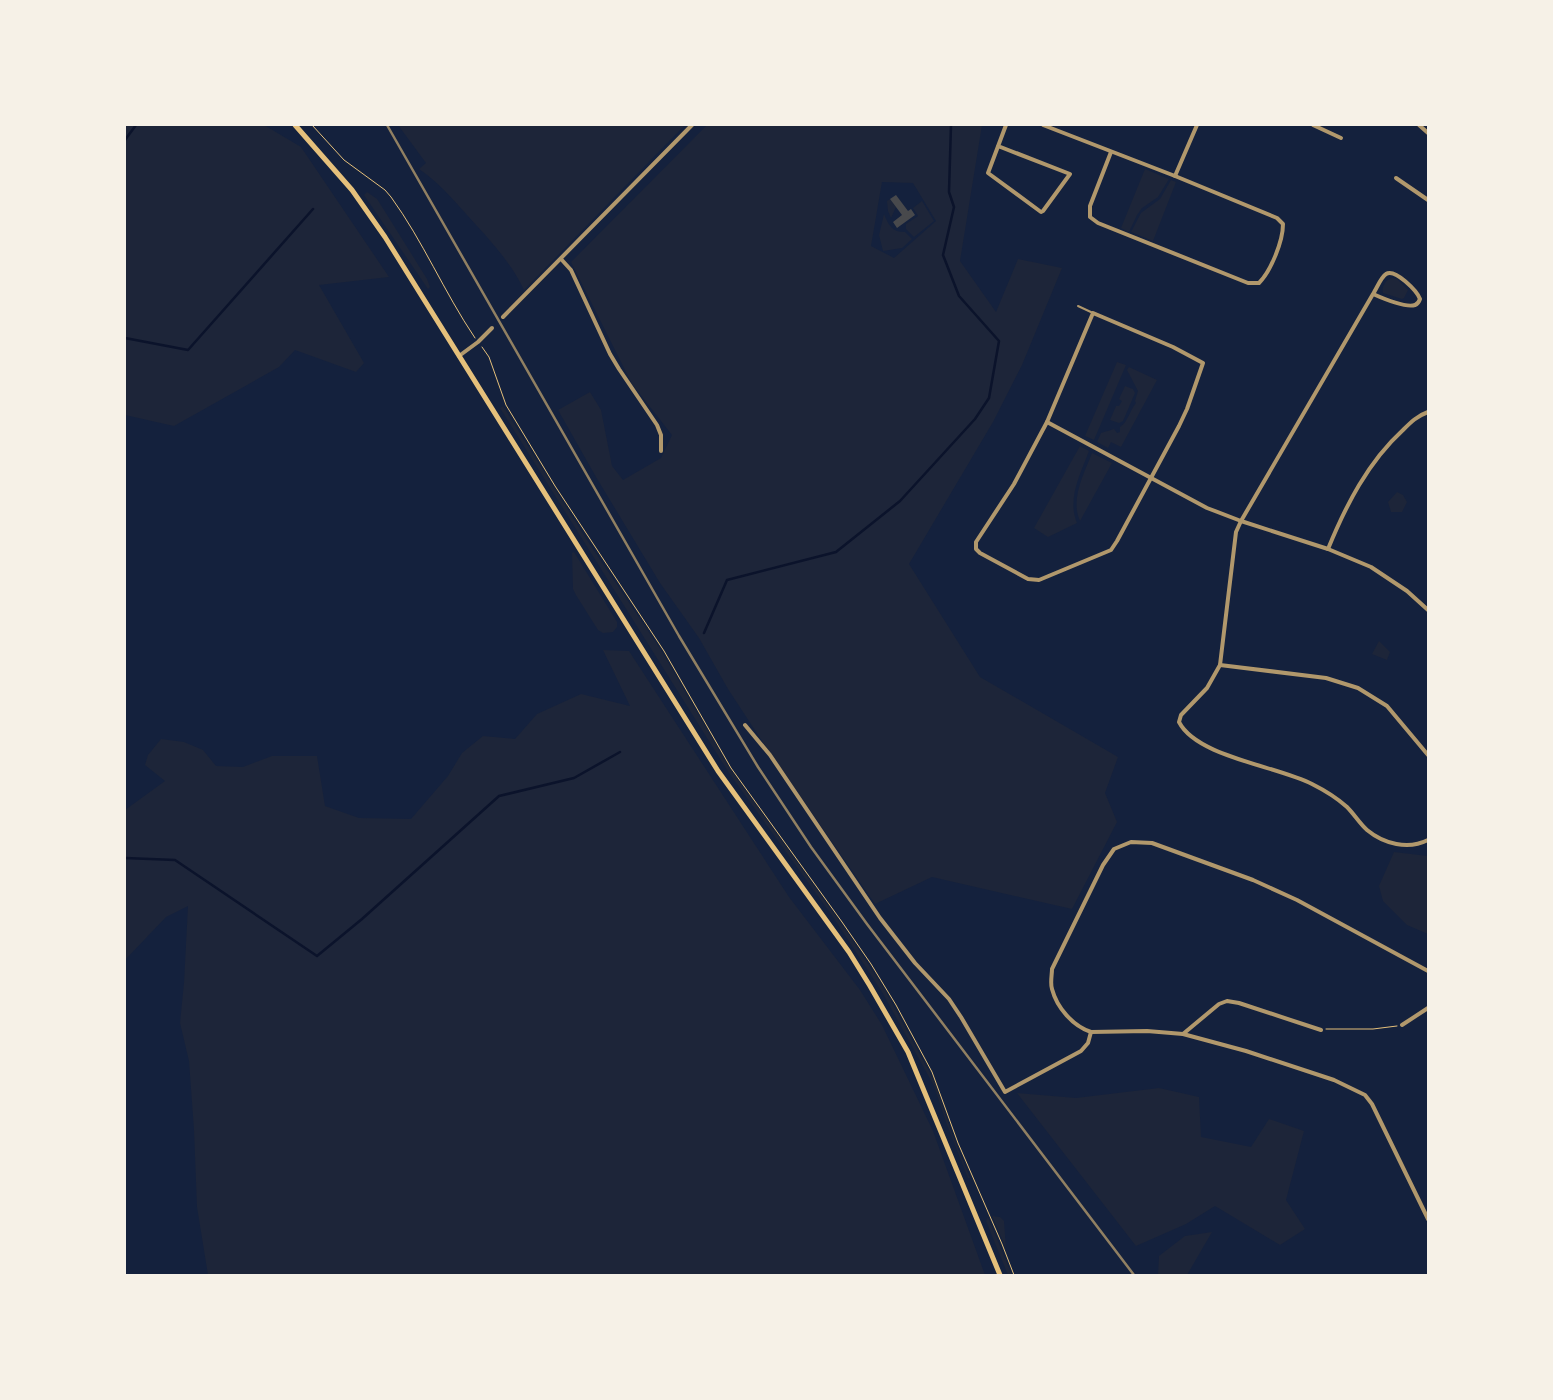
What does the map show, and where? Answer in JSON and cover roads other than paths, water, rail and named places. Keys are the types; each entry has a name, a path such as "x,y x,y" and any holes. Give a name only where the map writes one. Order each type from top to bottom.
{"main road":[{"path":"294,125 352,190 374,221 718,771 849,952 908,1052 1000,1275"}],"street":[{"path":"503,318 692,125"},
{"path":"998,146 1070,174 1044,212 1041,212 988,173 998,146 1006,125"},
{"path":"1043,125 1175,176 1277,218 1283,224 1283,233 1267,275 1259,282 1248,283 1098,223 1090,217 1090,206 1111,152"},
{"path":"1175,176 1197,125"},
{"path":"1313,125 1341,138"},
{"path":"1422,126 1428,133"},
{"path":"1396,178 1428,200"},
{"path":"561,259 571,270 610,354 657,425 661,435 661,451"},
{"path":"1373,294 1414,306 1420,299 1418,294 1400,276 1392,272 1388,272 1385,275 1373,294 1241,521 1236,532 1220,665 1207,688 1181,715 1179,722 1182,728 1208,747 1301,778 1320,788 1347,808 1366,829 1382,840 1395,844 1412,845 1428,840"},
{"path":"1093,312 1174,346 1203,363 1183,418 1117,541 1110,550 1039,580 1028,579 980,553 976,549 976,542 1014,484 1047,422 1093,312"},
{"path":"459,356 478,342 492,328"},
{"path":"1328,549 1340,518 1354,492 1380,455 1396,436 1415,419 1428,412"},
{"path":"1047,422 1207,508 1358,561 1388,577 1428,610"},
{"path":"1220,665 1326,678 1358,688 1387,706 1428,755"},
{"path":"745,725 770,755 880,918 915,963 949,999 1004,1092 1081,1051 1088,1043 1091,1032"},
{"path":"1428,971 1297,900 1253,880 1152,843 1131,842 1114,849 1103,865 1052,969 1051,988 1060,1008 1072,1021 1091,1032 1147,1031 1183,1034 1334,1080 1365,1094 1372,1104 1428,1219"},
{"path":"1183,1034 1219,1004 1227,1001 1239,1003 1321,1030"},
{"path":"1402,1025 1428,1008"}],"lane":[{"path":"1078,306 1093,312"}],"waterway":[{"path":"125,140 136,125"},
{"path":"704,633 727,580 836,552 900,501 975,419 989,398 999,341 959,296 943,255 954,207 949,192 951,125"},
{"path":"125,338 188,350 313,209"},
{"path":"125,858 175,860 317,956 362,919 499,796 574,778 620,752"}],"railway":[{"path":"387,125 679,636 758,767 811,847 867,924 1134,1275"}]}
